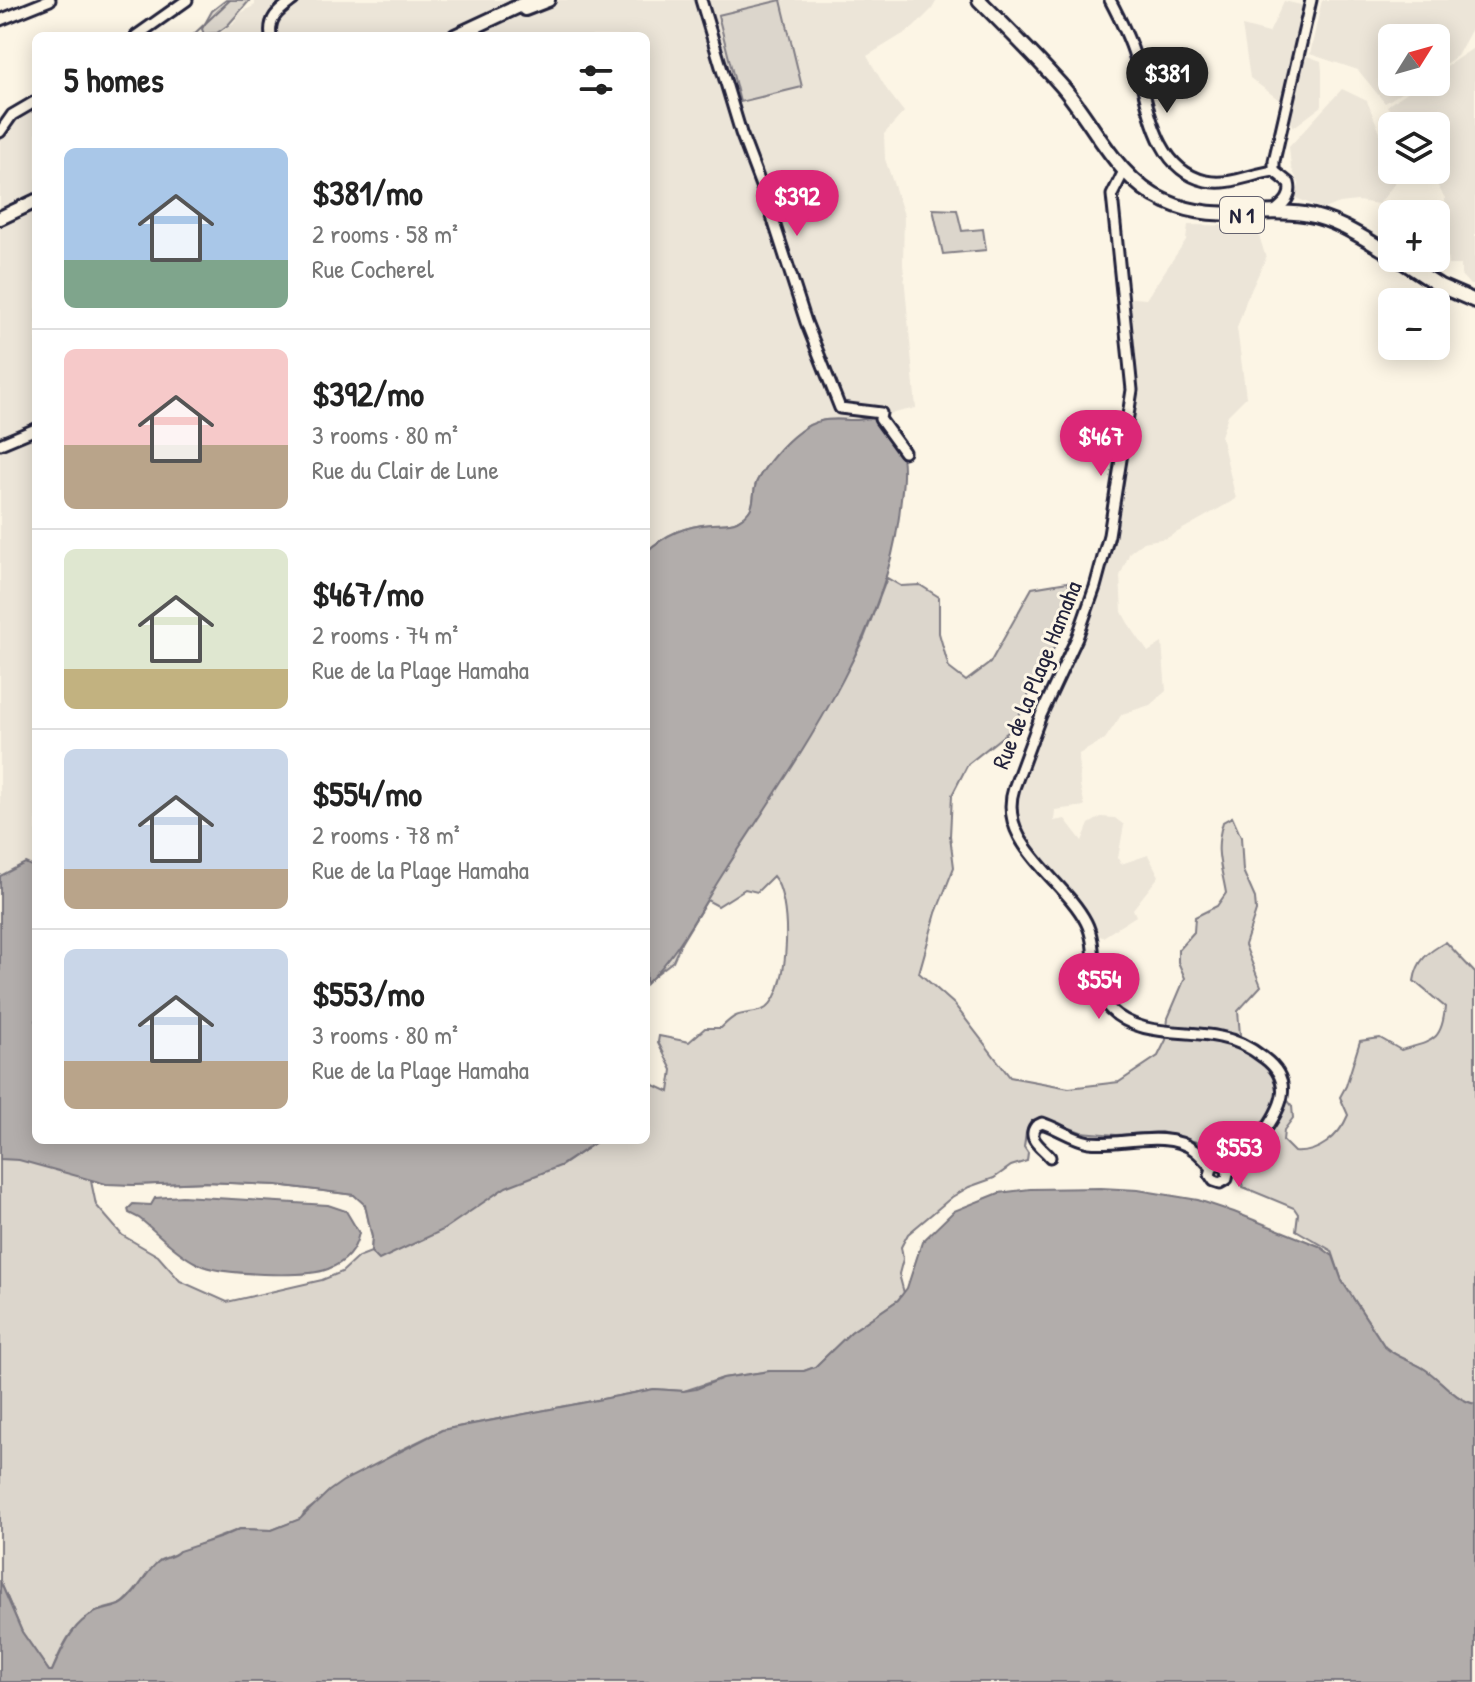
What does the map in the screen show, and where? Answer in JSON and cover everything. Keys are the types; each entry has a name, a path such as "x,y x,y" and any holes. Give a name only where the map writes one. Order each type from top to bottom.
{"main road":[{"path":"481,25 532,0"},
{"path":"464,32 548,0"},
{"name":"N 1","path":"979,0 1061,84 1124,171 1160,200 1208,214 1301,214 1325,219 1378,248"},
{"path":"0,209 32,202"},
{"path":"0,218 32,202"},
{"name":"N 1","path":"1421,272 1475,298"}],"street":[{"path":"0,20 50,0"},
{"path":"142,32 187,0"},
{"path":"271,32 274,16 293,0"},
{"path":"701,0 741,133 778,233 806,322 840,408 881,413 880,419 904,452"},
{"path":"1110,0 1132,47 1151,122 1167,152 1177,163 1194,176 1207,181 1231,181 1274,171"},
{"path":"1274,171 1311,0"},
{"path":"0,132 12,115 32,103"},
{"name":"Rue de la Plage Hamaha","path":"1124,171 1112,195 1132,390 1109,535 1077,638 1041,715 1014,788 1012,814 1021,839 1077,906 1086,922 1091,934 1100,995 1110,1009 1129,1023 1149,1029 1220,1036 1248,1046 1280,1072 1284,1090 1276,1114 1240,1162 1228,1172"},
{"path":"1273,213 1287,201 1291,187 1274,171"},
{"path":"0,444 32,431"},
{"path":"1050,1157 1036,1144 1032,1135 1036,1126 1042,1123 1083,1141 1119,1143 1154,1140 1175,1143 1192,1148 1212,1168"},
{"path":"1221,1164 1228,1172 1227,1179 1217,1182 1211,1178 1212,1168 1221,1164"}],"shaded area":[{"path":"226,0 250,0 218,32 203,32 212,11"},
{"path":"255,0 937,0 913,28 867,56 904,112 884,134 885,159 904,215 903,264 916,408 867,419 830,418 808,426 789,441 758,479 753,504 743,516 725,525 677,530 650,548 650,32 222,32 236,21 239,14 255,5"},
{"path":"781,0 802,87 740,102 718,15"},
{"path":"1322,0 1475,0 1475,23 1457,56 1450,61 1450,24 1378,24 1378,94 1358,70 1310,54"},
{"path":"1284,1 1305,6 1296,39 1307,56 1321,61 1322,71 1322,106 1294,127 1278,99 1250,78 1242,26 1269,33"},
{"path":"1475,47 1475,285 1470,285 1461,275 1461,265 1450,265 1450,200 1445,200 1436,184 1450,184 1450,112 1391,112 1387,106 1402,96 1450,96 1450,64"},
{"path":"1342,89 1367,101 1378,128 1378,184 1394,184 1382,200 1378,200 1378,204 1357,201 1323,209 1296,198 1299,184 1291,167 1289,147"},
{"path":"1379,96 1396,96 1385,103"},
{"path":"32,98 32,866 25,863 0,876 0,117"},
{"path":"933,209 957,210 962,231 983,229 986,250 943,254"},
{"path":"1188,225 1256,226 1266,258 1237,328 1246,397 1228,415 1221,436 1236,499 1167,538 1143,542 1130,552 1120,576 1122,612 1128,623 1148,652 1162,643 1166,691 1150,705 1122,714 1105,739 1079,754 1080,786 1085,806 1055,810 1054,821 1065,819 1082,841 1089,824 1101,817 1115,818 1124,825 1118,858 1121,864 1148,855 1159,876 1133,909 1136,916 1103,937 1091,934 1014,826 1014,788 1095,587 1132,390 1124,297 1146,299 1186,240"},
{"path":"876,416 847,670 864,638 887,578 901,586 920,585 939,597 939,633 949,668 966,681 990,663 1032,588 1068,582 1074,604 1065,629 1037,677 1013,728 968,764 952,795 950,836 954,867 936,913 919,973 954,1004 1010,1077 1069,1088 1119,1082 1158,1056 1166,1040 1168,1018 1185,978 1178,962 1178,950 1194,932 1195,917 1217,906 1226,893 1219,841 1223,822 1232,817 1241,837 1243,871 1255,898 1256,911 1245,945 1261,986 1238,1011 1241,1046 1271,1069 1278,1088 1292,1106 1293,1118 1284,1130 1283,1141 1294,1152 1303,1152 1327,1142 1344,1123 1348,1115 1340,1097 1360,1041 1380,1038 1401,1050 1428,1042 1438,1034 1445,1007 1414,981 1424,957 1446,942 1475,973 1475,1404 1461,1399 1426,1370 1385,1347 1342,1281 1332,1251 1296,1230 1298,1214 1294,1208 1243,1187 1239,1161 1225,1150 1161,1132 1116,1135 1081,1132 1042,1118 1033,1121 1026,1133 1024,1147 1028,1153 1027,1161 1011,1166 994,1178 952,1197 908,1234 901,1247 903,1259 899,1274 904,1293 851,1332 815,1367 804,1371 770,1371 723,1378 684,1391 654,1389 442,1430 401,1450 326,1496 301,1519 272,1530 240,1529 160,1560 124,1602 101,1610 75,1628 52,1671 49,1671 22,1632 0,1581 0,1092 32,1135 32,1144 117,1144 561,1166 593,1144 650,1144 650,1083 669,1092 672,1070 658,1042 659,1036 689,1042 705,1028 721,1028 736,1016 766,1008 780,983 786,922 779,887 773,876 757,892 745,889 718,906 707,900 673,961 650,979 650,549 685,529 737,521 752,506 755,485 766,466 799,432 819,421","holes":["91,1181 133,1185 206,1182 277,1185 355,1195 365,1204 372,1237 371,1252 358,1257 342,1272 322,1280 227,1302 180,1281 158,1256 122,1235 96,1205"]},
{"path":"876,416 891,435 902,456 903,471 899,517 890,563 875,610 832,700 806,745 679,944 650,980 650,549 685,529 731,523 744,516 752,506 755,485 766,466 788,442 810,425 819,421"},
{"path":"25,863 32,866 32,1144 593,1144 560,1166 506,1187 443,1230 379,1260 371,1252 372,1237 365,1205 354,1195 277,1185 206,1182 106,1184 19,1160 0,1159 0,876"},
{"path":"1030,1189 1138,1190 1198,1200 1319,1246 1333,1256 1342,1281 1385,1347 1426,1370 1461,1399 1475,1404 1475,1682 0,1682 0,1581 22,1632 52,1671 69,1637 80,1623 96,1612 126,1601 153,1566 179,1551 240,1529 272,1530 300,1519 343,1481 442,1430 654,1389 684,1391 723,1378 770,1371 804,1371 815,1367 851,1332 898,1300 907,1288 922,1242 954,1211 999,1193"},
{"path":"182,1196 328,1205 346,1211 359,1233 345,1259 317,1272 263,1274 209,1268 182,1254 129,1213 128,1209 133,1204 151,1205 155,1198"}],"waterway":[{"path":"196,32 230,0"}]}
